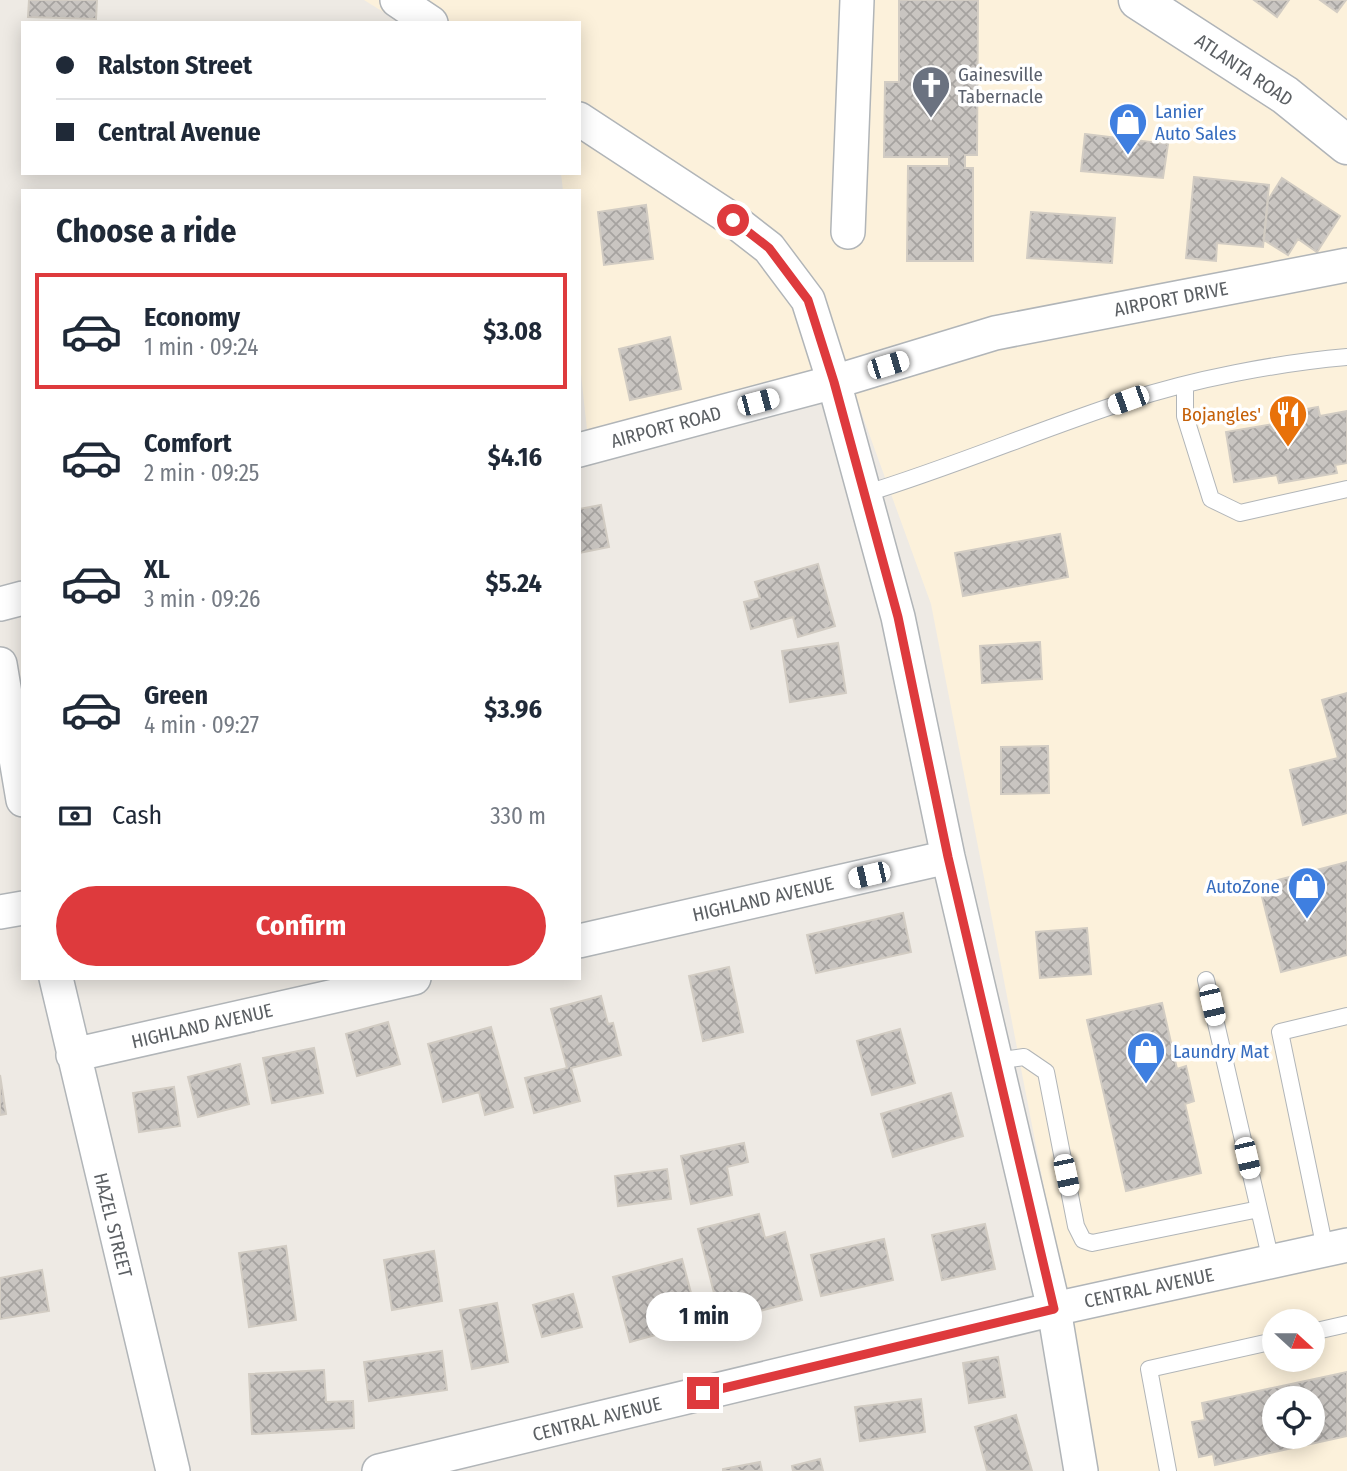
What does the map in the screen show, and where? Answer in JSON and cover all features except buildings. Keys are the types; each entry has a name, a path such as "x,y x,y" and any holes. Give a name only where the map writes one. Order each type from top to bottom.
{"main road":[{"name":"ATLANTA ROAD","path":"1138,0 1285,96 1347,145"}],"street":[{"path":"397,0 428,21"},
{"path":"848,232 857,0"},
{"path":"581,120 733,220 769,248 808,300 834,382 898,617 948,857 1054,1309 1082,1471"},
{"name":"AIRPORT DRIVE","path":"995,333 1347,265"},
{"name":"AIRPORT ROAD","path":"581,449 834,382 995,333"},
{"path":"0,604 21,599"},
{"path":"0,664 21,788"},
{"name":"HIGHLAND AVENUE","path":"581,941 948,857"},
{"path":"0,912 21,908"},
{"name":"HAZEL STREET","path":"56,980 173,1471"},
{"name":"HIGHLAND AVENUE","path":"73,1055 405,980"},
{"name":"CENTRAL AVENUE","path":"379,1471 1054,1309 1336,1247"}],"lane":[{"path":"864,494 932,473 1128,400 1185,385 1347,357"},
{"path":"1185,385 1185,416 1211,499 1240,513 1347,489"},
{"path":"1206,980 1271,1261"},
{"path":"1336,1247 1280,1032 1347,1016"},
{"path":"995,1060 1024,1057 1046,1072 1076,1226 1083,1240 1092,1243 1259,1209"},
{"path":"1325,1329 1347,1324"},
{"path":"1168,1471 1149,1369 1262,1344"}],"shaded area":[{"path":"364,0 1347,0 1347,1471 1099,1471 931,604 855,395 589,448 581,374 581,189 563,189 561,175 581,175 581,21 398,21"}],"place":[{"name":"Gainesville Tabernacle","path":"931,119"},
{"name":"Lanier Auto Sales","path":"1128,156"},
{"name":"Bojangles'","path":"1288,448"},
{"name":"AutoZone","path":"1307,920"},
{"name":"Laundry Mat","path":"1146,1085"}],"route":[{"path":"703,1393 1054,1309 948,857 898,617 834,382 808,300 769,248 733,220"}]}
